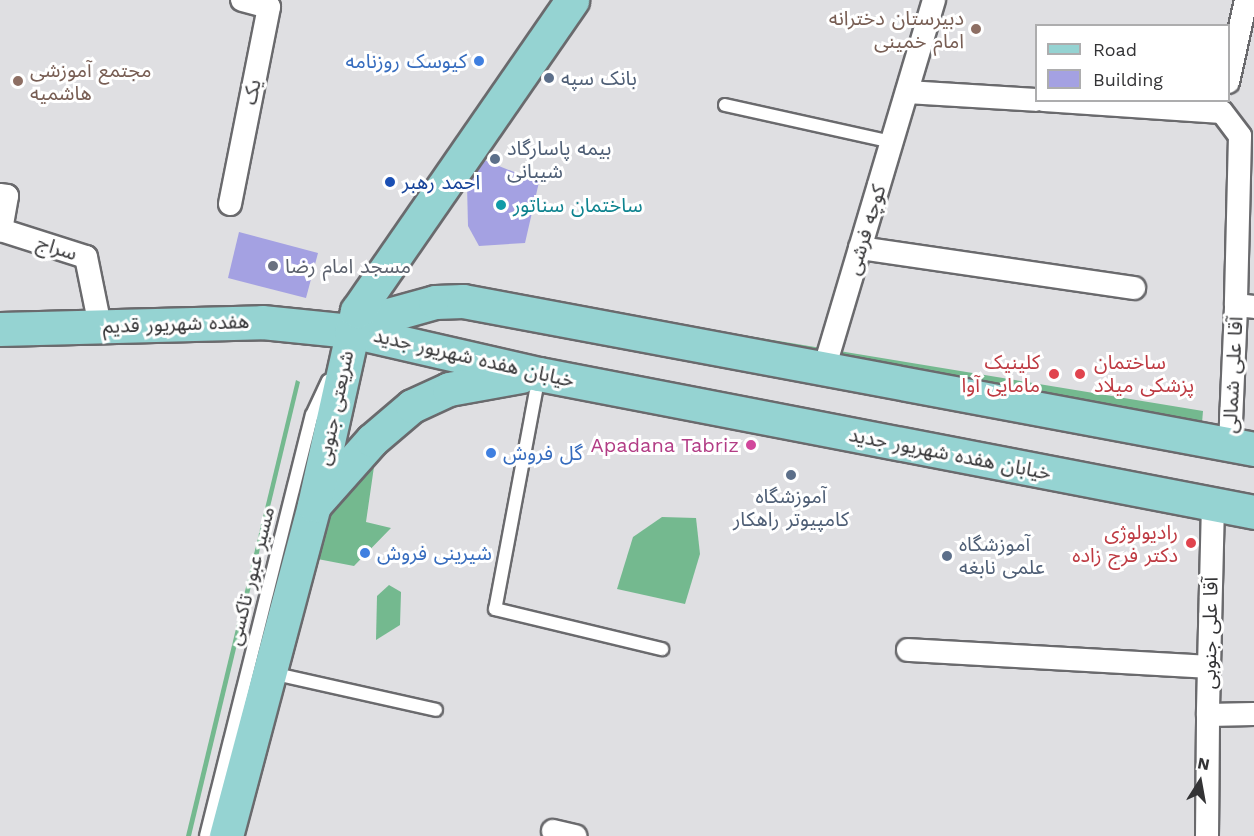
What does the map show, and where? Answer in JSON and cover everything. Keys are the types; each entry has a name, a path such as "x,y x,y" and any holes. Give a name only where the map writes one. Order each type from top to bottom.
{"main road":[{"name":"شریعتی جنوبی","path":"226,836 314,505 357,311 573,0"},
{"name":"خیابان هفده شهریور جدید","path":"351,331 374,319 435,302 464,301 1242,447"},
{"name":"هفده شهریور قدیم","path":"0,329 262,322 351,331"},
{"name":"خیابان هفده شهریور جدید","path":"351,331 539,374 1254,512"},
{"path":"314,505 372,440 412,406 449,389 539,374"}],"street":[{"name":"یک","path":"230,204 269,8 242,0"},
{"name":"کوچه فرشی","path":"824,369 933,0"},
{"path":"1230,73 1246,0"},
{"path":"907,92 1035,100"},
{"path":"1104,102 1223,106 1247,136"},
{"name":"آقا علی شمالی","path":"1242,447 1247,136"},
{"name":"سراج","path":"0,195 7,196 1,230 86,257 100,326"},
{"path":"860,248 1134,288"},
{"name":"آقا علی جنوبی","path":"1213,504 1208,715 1254,714"},
{"path":"908,650 1209,667"},
{"path":"1207,836 1208,715"},
{"path":"553,831 575,836"}],"lane":[{"path":"725,105 892,142"},
{"name":"مسیر عبور تاکسی","path":"206,836 312,415 351,331"},
{"path":"539,374 495,609 662,649"},
{"path":"270,673 436,710"}],"green space":[{"path":"494,294 1203,411 1201,435"},
{"path":"296,380 300,382 191,836 186,836"},
{"path":"377,446 366,522 391,528 354,566 302,556 314,505"},
{"path":"662,517 696,518 700,554 685,604 617,589 633,537"},
{"path":"389,585 401,592 400,625 376,640 377,596"}],"building":[{"name":"ساختمان سناتور","path":"484,160 539,182 525,243 479,246 468,226 467,185"},
{"name":"مسجد امام رضا","path":"239,232 318,253 306,298 228,278"}],"place":[{"name":"دبیرستان دخترانه امام خمینی","path":"976,29"},
{"name":"کیوسک روزنامه","path":"479,61"},
{"name":"بانک سپه","path":"549,78"},
{"name":"مجتمع آموزشی هاشمیه","path":"18,81"},
{"name":"بیمه پاسارگاد شیبانی","path":"495,159"},
{"name":"احمد رهبر","path":"390,182"},
{"name":"ساختمان سناتور","path":"501,205"},
{"name":"مسجد امام رضا","path":"273,266"},
{"name":"کلینیک مامایی آوا","path":"1054,374"},
{"name":"ساختمان پزشکی میلاد","path":"1080,374"},
{"name":"Apadana Tabriz","path":"751,445"},
{"name":"گل فروش","path":"491,453"},
{"name":"آموزشگاه کامپیوتر راهکار","path":"791,475"},
{"name":"رادیولوژی دکتر فرج زاده","path":"1191,543"},
{"name":"شیرینی فروش","path":"365,553"},
{"name":"آموزشگاه علمی نابغه","path":"947,556"}]}
